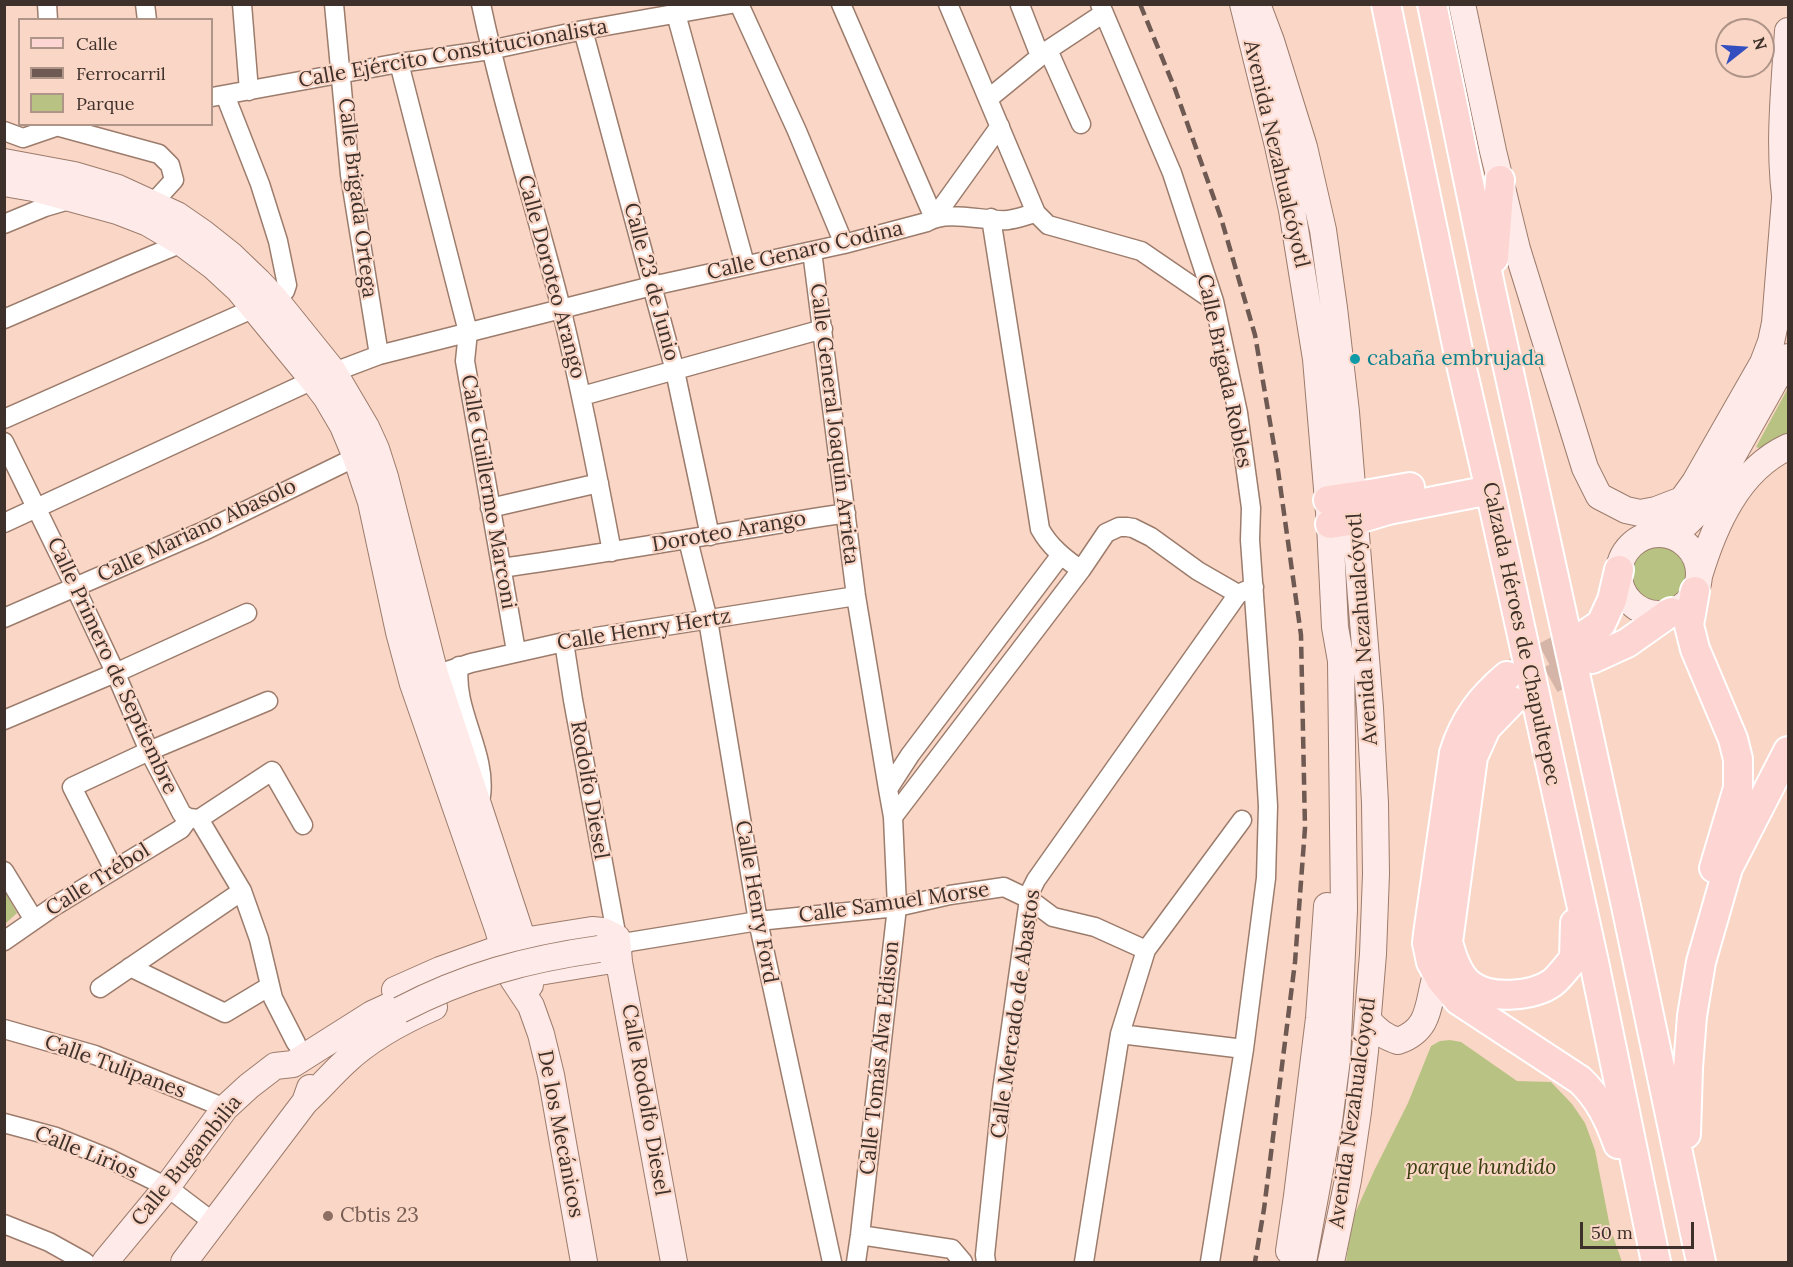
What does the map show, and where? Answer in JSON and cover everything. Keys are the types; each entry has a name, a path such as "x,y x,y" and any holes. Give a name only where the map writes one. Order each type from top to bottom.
{"main road":[{"name":"Avenida Nezahualcóyotl","path":"1243,4 1278,146 1298,244 1321,403 1342,510 1360,580 1370,708 1376,874 1368,1020 1348,1180 1331,1263"},
{"name":"Avenida Nezahualcóyotl","path":"1257,4 1304,147 1321,221 1334,308 1342,510 1333,583 1335,627 1341,661 1344,910 1341,989 1337,1059 1329,1121 1303,1263"},
{"name":"Calzada Héroes de Chapultepec","path":"1386,4 1460,360 1594,962 1654,1250"},
{"name":"Calzada Héroes de Chapultepec","path":"1432,4 1491,290 1686,1182 1701,1263"},
{"path":"1462,4 1517,249 1585,468 1599,496 1626,510 1640,513 1683,500 1763,363 1771,342 1787,209 1782,164 1788,31"},
{"path":"4,162 74,175 118,188 177,215 203,233 258,280 265,304 366,427 385,477 424,679 513,944"},
{"path":"1491,290 1500,180"},
{"path":"4,183 74,198 117,211 148,224 182,243 213,266 239,290 265,304"},
{"path":"1671,612 1627,643 1587,648 1612,600 1623,555 1633,544 1646,536 1662,534 1687,523 1705,505 1788,357"},
{"path":"323,376 326,397 343,426 371,502 399,632 424,679 480,810 513,944"},
{"path":"1686,1182 1688,1068 1692,1016 1712,873 1738,788 1738,759 1733,739 1695,649 1689,625 1697,584 1714,532 1746,479 1768,458 1788,447"},
{"path":"1342,510 1488,481"},
{"path":"1619,570 1620,583 1625,595 1634,605 1658,614 1681,608 1689,600 1697,584 1698,566 1690,548 1683,541 1662,534 1640,513"},
{"path":"1333,583 1360,580"},
{"name":"Avenida Nezahualcóyotl","path":"1287,1263 1319,1018 1330,856 1328,659 1335,627"},
{"path":"1576,885 1574,959 1552,983 1531,992 1500,996 1472,987 1456,968 1448,942 1473,757 1486,728 1509,689 1490,690 1475,707 1463,727 1454,753 1428,934 1431,962 1441,980 1458,999 1580,1080 1593,1092 1611,1124 1654,1250"},
{"path":"1701,962 1728,868 1788,752"},
{"name":"Calle Bugambilia","path":"105,1263 167,1187 225,1108 276,1066 293,1064 308,1056 380,996 466,960 513,944 592,930 603,931 613,942"},
{"path":"184,1263 305,1102 344,1063 379,1035 419,1013 476,990 521,977 606,961 613,942"},
{"name":"Calle Samuel Morse","path":"308,1056 344,1048 400,1010 475,977 525,962 613,942"},
{"name":"Calle Rodolfo Diesel","path":"613,942 674,1263"},
{"name":"De los Mecánicos","path":"513,944 521,977 541,1034 551,1075 584,1263"},
{"path":"466,960 476,990"},
{"path":"1368,1020 1378,1032 1398,1041 1414,1034 1429,1009 1437,972"},
{"path":"305,1102 311,1083 308,1056"}],"street":[{"path":"242,4 249,91"},
{"name":"Calle Brigada Ortega","path":"334,4 350,175 378,356"},
{"name":"Calle Doroteo Arango","path":"481,4 490,50 561,310 582,396 612,552"},
{"name":"Calle Ejército Constitucionalista","path":"218,96 399,63 490,50 583,30 640,12 676,14 731,4"},
{"path":"739,4 797,130 844,244"},
{"path":"841,4 934,218"},
{"path":"948,4 1036,213 1048,225 1141,251 1214,301"},
{"path":"1020,5 1081,124"},
{"path":"988,99 1102,9"},
{"name":"Calle Brigada Robles","path":"1102,9 1172,173 1214,301 1238,413 1251,508 1246,591 1263,721 1268,806 1266,878 1244,1049 1210,1263"},
{"path":"676,14 745,264"},
{"name":"Calle 23 de Junio","path":"583,30 675,371 710,536"},
{"name":"Calle Guillermo Marconi","path":"399,63 468,332 465,361 516,651"},
{"path":"4,419 265,304 285,291 287,285 278,241 260,184 218,96"},
{"path":"4,131 23,138 58,126"},
{"path":"64,126 159,154 170,165 174,180 153,203"},
{"path":"934,218 1000,126"},
{"path":"4,224 74,198"},
{"name":"Calle Genaro Codina","path":"4,523 323,376 378,356 652,286 844,244 927,222 934,218 1008,220 1036,213"},
{"path":"991,218 1040,529 1060,556 1081,570"},
{"path":"4,319 182,243"},
{"name":"Calle General Joaquín Arrieta","path":"812,251 856,596 888,789"},
{"path":"582,396 823,329"},
{"name":"Calle Primero de Septiembre","path":"4,442 38,508 115,672 149,752 182,813 194,818 242,891 259,939 273,998 308,1056"},
{"name":"Calle Mariano Abasolo","path":"4,618 204,531 356,457"},
{"path":"490,508 599,483"},
{"name":"Doroteo Arango","path":"501,568 846,513"},
{"path":"893,817 1081,570 1106,533 1119,527 1127,527 1151,537 1198,571 1246,591"},
{"name":"Calle Henry Ford","path":"688,540 708,620 758,921 832,1263"},
{"path":"888,789 910,755 1060,556"},
{"name":"Calle Mercado de Abastos","path":"986,1263 1002,1091 1030,892 1036,880 1246,591"},
{"name":"Calle Henry Hertz","path":"424,679 459,666 516,651 856,596"},
{"path":"4,720 247,613"},
{"name":"Rodolfo Diesel","path":"564,642 613,942"},
{"path":"459,666 458,679 466,718 481,772 480,810"},
{"path":"114,870 72,787 268,701"},
{"name":"Calle Trébol","path":"4,941 181,829 194,818 272,771 303,825"},
{"name":"Calle Tomás Alva Edison","path":"856,1263 897,907 893,817 888,789"},
{"path":"1084,1263 1120,1034 1146,950 1242,820"},
{"path":"4,871 34,920"},
{"name":"Calle Samuel Morse","path":"613,942 758,921 897,907 950,895 1004,887 1029,899 1053,916 1095,927 1146,950"},
{"path":"100,988 242,891"},
{"path":"130,967 225,1013 270,986"},
{"name":"Calle Tulipanes","path":"4,1029 95,1055 225,1108"},
{"path":"1120,1034 1244,1049"},
{"name":"Calle Lirios","path":"4,1123 56,1137 108,1158 167,1187 213,1222"},
{"path":"4,1224 49,1242 85,1263"},
{"path":"861,1235 952,1249 963,1263"}],"green space":[{"path":"1788,388 1788,442 1762,449 1756,447"},
{"path":"1659,546 1675,551 1683,559 1688,575 1683,591 1675,599 1659,604 1643,599 1635,591 1630,575 1635,559 1643,551"},
{"path":"5,892 17,913 4,924"},
{"name":"parque hundido","path":"1440,1041 1461,1042 1517,1081 1551,1082 1572,1104 1585,1123 1595,1150 1610,1227 1622,1262 1346,1262 1352,1220 1408,1103 1431,1046"}],"tunnel":[{"path":"1508,676 1583,636"},
{"path":"1514,700 1592,659"}],"railway":[{"path":"1140,4 1175,89 1221,218 1255,335 1277,463 1301,635 1305,828 1295,962 1264,1209 1255,1262"}],"place":[{"name":"cabaña embrujada","path":"1355,359"},
{"name":"Cbtis 23","path":"328,1216"}]}
